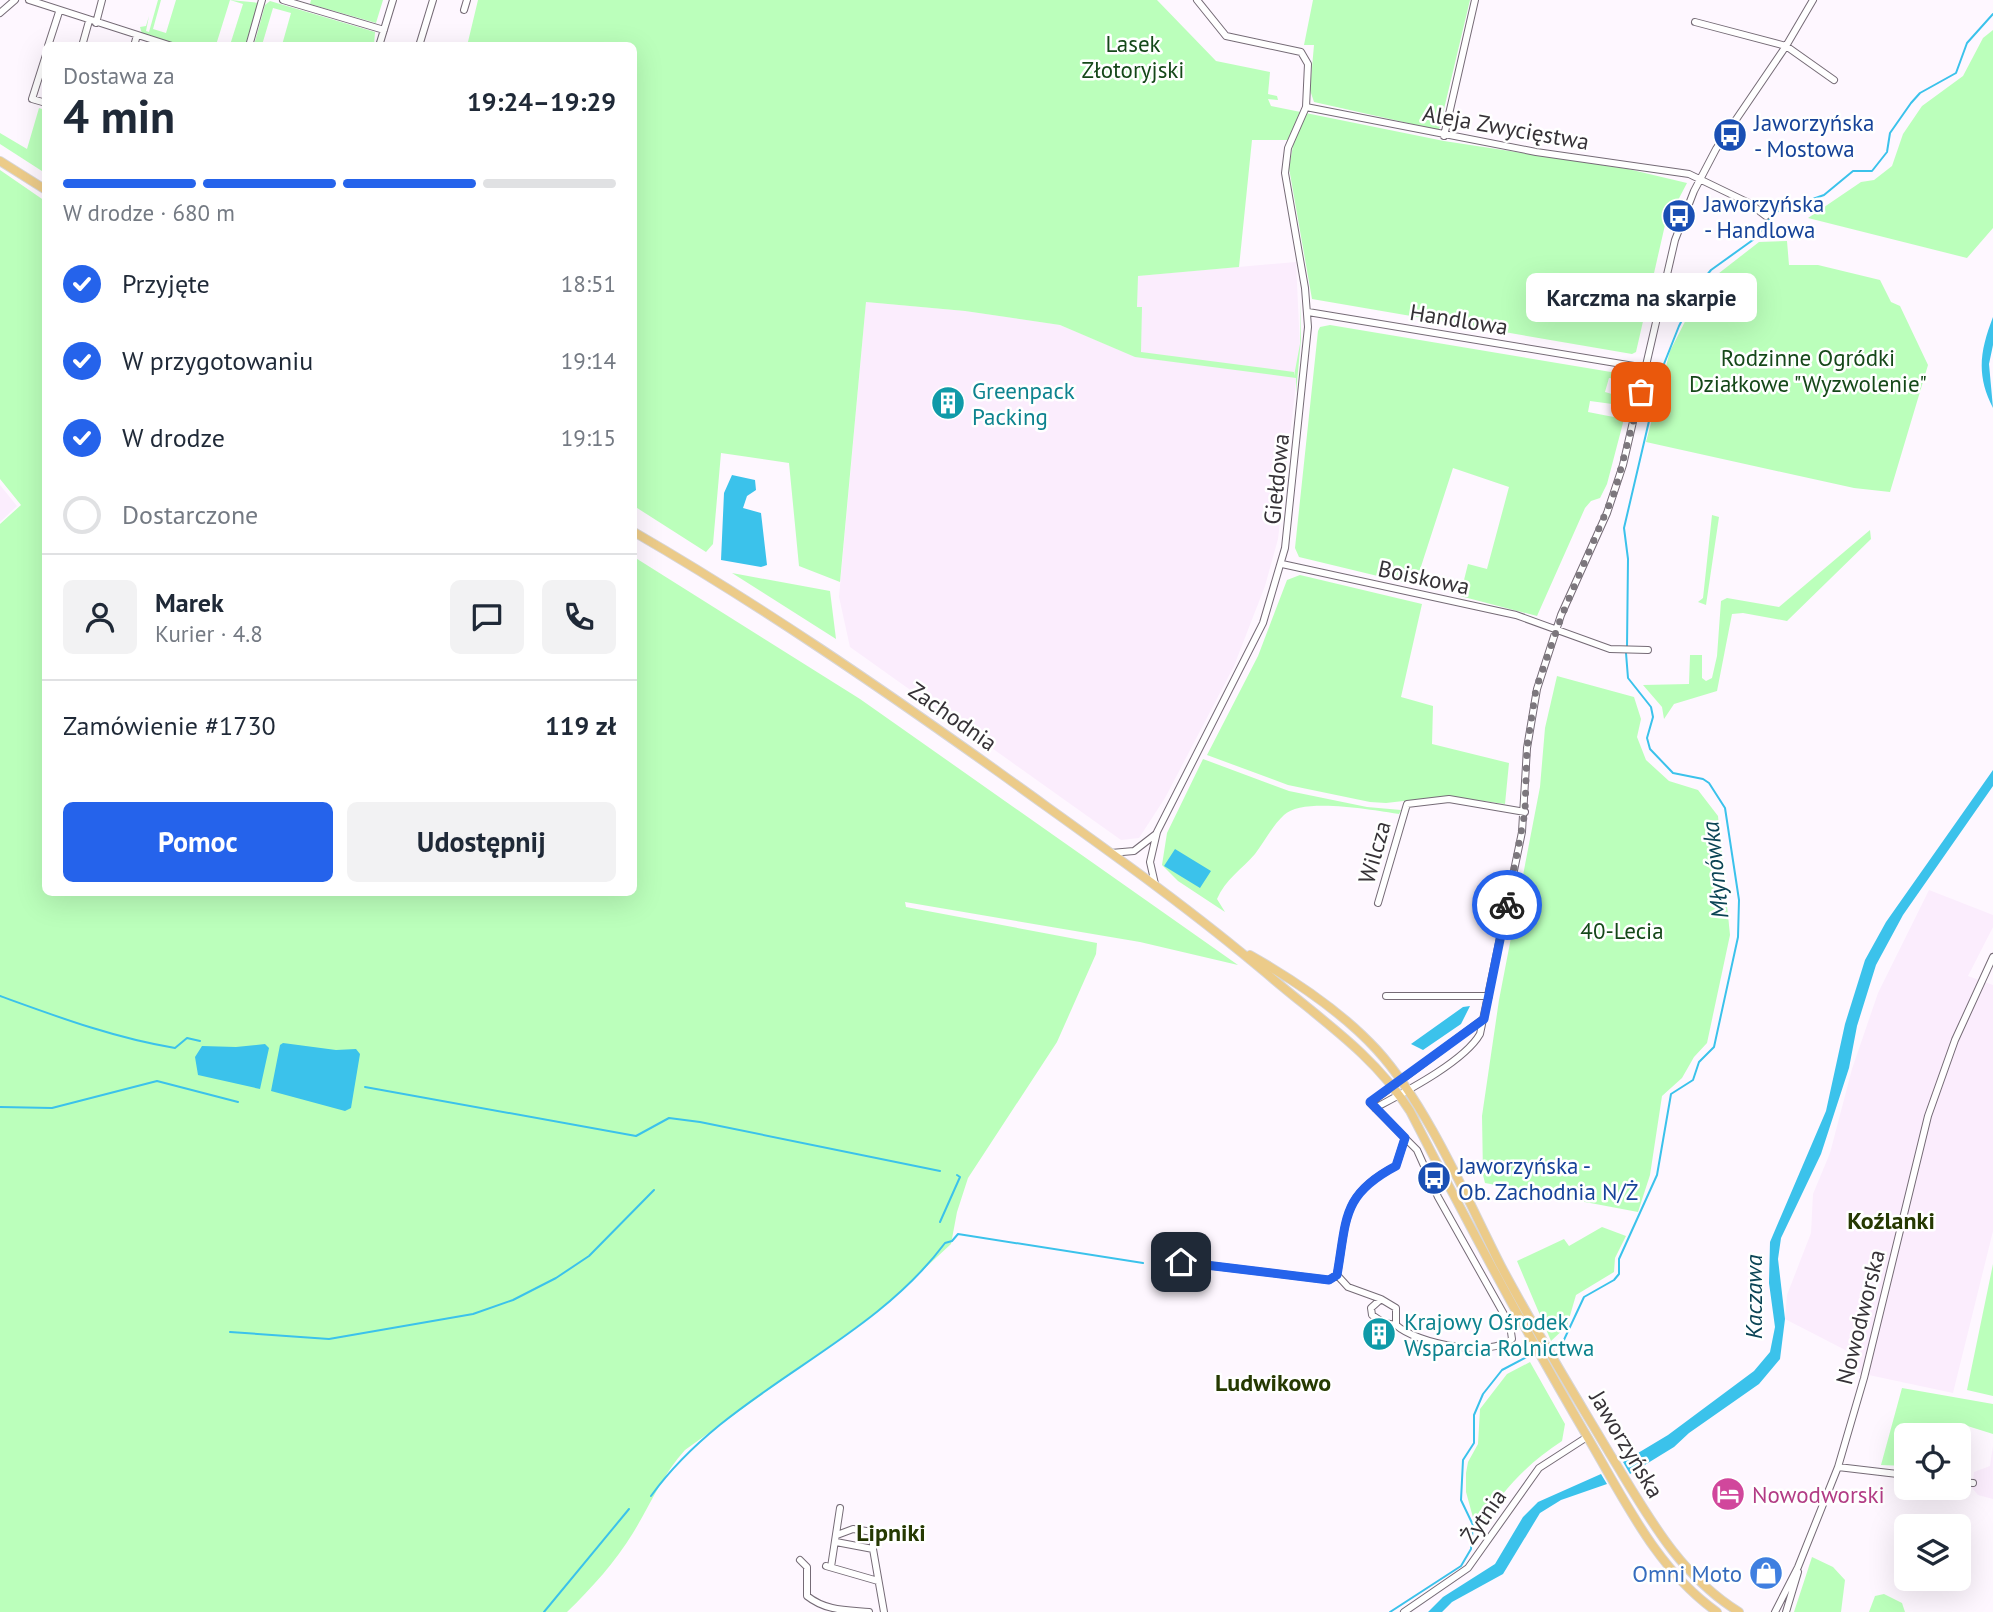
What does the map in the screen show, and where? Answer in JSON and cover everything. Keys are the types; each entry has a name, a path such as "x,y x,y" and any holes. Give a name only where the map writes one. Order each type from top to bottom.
{"main road":[{"path":"0,162 42,188"},
{"name":"Zachodnia","path":"637,534 841,662 1155,884 1356,1045 1397,1084"},
{"name":"Jaworzyńska","path":"1397,1084 1409,1091 1542,1341 1630,1487 1682,1565 1698,1582 1739,1612"},
{"name":"Jaworzyńska","path":"1397,1084 1400,1095 1533,1347 1599,1457 1672,1571 1717,1612"}],"street":[{"path":"0,13 15,0"},
{"path":"29,0 59,12 159,42"},
{"path":"84,42 102,0"},
{"path":"250,42 262,0"},
{"path":"283,0 384,30"},
{"path":"380,42 393,0"},
{"path":"420,42 433,0"},
{"path":"464,10 467,0"},
{"path":"1197,0 1226,36 1301,52 1308,64 1306,107"},
{"path":"1444,136 1475,0"},
{"path":"1372,1105 1409,1091 1472,1045 1480,1034 1525,812 1529,728 1536,689 1557,628 1615,491 1675,240 1700,179 1726,132 1786,46 1813,0"},
{"path":"49,42 59,12"},
{"path":"1695,22 1786,46 1834,80"},
{"path":"135,42 137,35"},
{"path":"42,68 32,99 42,102"},
{"name":"Aleja Zwycięstwa","path":"1306,107 1444,136 1689,174 1749,203 1766,216"},
{"name":"Giełdowa","path":"1155,884 1150,862 1157,832 1255,641 1282,564 1296,460 1308,312 1285,173 1287,148 1306,107"},
{"name":"Handlowa","path":"1308,312 1646,368"},
{"name":"Boiskowa","path":"1282,564 1499,611 1557,628 1598,645 1627,651 1648,650"},
{"name":"Wilcza","path":"1378,904 1407,804 1449,799 1525,812"},
{"name":"Giełdowa","path":"1111,853 1135,851 1157,832"},
{"name":"Nowodworska","path":"1775,1612 1798,1567 1838,1467 1864,1378 1934,1097 1955,1040 1993,957"},
{"path":"1387,996 1489,996"},
{"path":"1372,1105 1484,1019"},
{"path":"1372,1105 1422,1159 1438,1197 1513,1333 1508,1342 1499,1346 1440,1345 1405,1334 1396,1325 1384,1323 1372,1315 1371,1308 1381,1298"},
{"path":"1337,1275 1343,1232 1352,1204 1371,1179 1396,1166 1405,1138"},
{"path":"1156,1259 1329,1280 1337,1275"},
{"path":"1337,1275 1348,1287 1381,1298 1396,1308 1396,1325"},
{"name":"Żytnia","path":"1404,1612 1468,1569 1539,1468 1587,1437"},
{"path":"1838,1467 1894,1474"},
{"path":"840,1508 837,1539 828,1567 878,1581"},
{"path":"837,1539 853,1529 873,1532 873,1549 883,1611"},
{"path":"837,1539 873,1549"},
{"path":"800,1560 807,1567 807,1596 840,1610 869,1612"},
{"name":"Nowodworska","path":"1786,1612 1798,1567"}],"shaded area":[{"path":"1296,262 1300,348 1278,539 1265,586 1234,666 1165,798 1139,838 1121,840 850,647 839,597 866,302 965,311 1060,325 1136,357 1137,276"},
{"path":"0,485 17,506 0,522"},
{"path":"1929,890 1993,915 1993,927 1968,976 1993,985 1993,1231 1953,1393 1850,1371 1853,1354 1785,1319 1787,1295 1811,1233 1813,1194 1830,1153 1852,1069 1878,993"},
{"path":"1993,1446 1993,1499 1978,1495 1972,1488 1974,1472 1990,1466"}],"green space":[{"path":"158,0 161,0 153,29 166,33 176,0 230,0 217,42 171,42 142,34 140,27 146,26 149,16 146,31 149,32"},
{"path":"230,0 260,3 249,42 231,42 243,4"},
{"path":"311,0 383,0 376,23 310,4"},
{"name":"Lasek Złotoryjski","path":"478,0 1157,0 1216,61 1270,72 1268,94 1277,96 1278,100 1268,99 1271,106 1444,141 1628,169 1687,183 1665,225 1636,352 1632,354 1312,299 1289,168 1294,140 1252,140 1239,267 1138,276 1137,307 1142,307 1141,352 1294,372 1294,376 1300,344 1301,299 1301,339 1296,393 1296,378 1135,357 1060,325 965,311 866,302 840,582 799,566 789,463 721,453 713,544 706,552 637,508 637,42 468,42"},
{"path":"1313,0 1470,0 1439,130 1314,102 1310,90 1314,45 1304,45"},
{"path":"270,1 375,32 374,42 283,42 291,13 273,8 263,42 255,42 265,5"},
{"path":"1993,30 1993,228 1967,258 1808,218 1861,182 1874,180 1892,166 1903,134 1922,106 1963,76 1983,38"},
{"path":"39,108 42,109 42,171 0,144 0,133 27,149"},
{"path":"0,170 42,199 42,896 637,896 637,559 860,699 1238,965 1140,942 905,902 906,907 1097,943 1096,954 1057,1042 968,1178 957,1212 951,1244 881,1309 685,1450 663,1479 619,1554 567,1612 0,1612 0,524 21,505 0,479"},
{"name":"Rodzinne Ogródki Działkowe \"Wyzwolenie\"","path":"1787,241 1789,265 1818,265 1880,280 1891,302 1900,306 1928,365 1890,492 1854,488 1646,442 1670,351 1697,298 1714,277 1759,242"},
{"path":"1330,325 1611,372 1628,379 1629,382 1609,378 1605,392 1629,399 1627,406 1590,401 1588,412 1624,419 1607,484 1600,498 1591,501 1585,508 1537,616 1460,596 1468,564 1487,569 1509,487 1453,468 1415,585 1299,557 1295,548 1318,331 1320,327"},
{"path":"1712,515 1719,517 1706,605 1698,602 1703,598"},
{"path":"1870,530 1871,539 1787,621 1743,613 1732,614 1717,691 1674,704 1664,719 1662,707 1643,685 1689,684 1690,655 1702,655 1702,678 1706,681 1712,678 1717,656 1721,601 1727,598 1779,607"},
{"path":"732,573 830,591 836,639"},
{"path":"1300,575 1422,604 1401,697 1433,706 1432,744 1509,763 1505,804 1447,796 1386,803 1370,802 1288,785 1207,755 1258,656 1287,580"},
{"name":"40-Lecia","path":"1557,676 1634,697 1641,719 1637,737 1646,760 1669,781 1698,790 1718,816 1730,935 1707,1043 1694,1057 1682,1078 1662,1096 1650,1175 1638,1212 1485,1183 1483,1175 1482,1116 1499,1000 1540,787 1545,728"},
{"path":"1203,759 1289,791 1367,807 1401,810 1399,814 1321,806 1293,810 1284,815 1255,854 1224,886 1217,899 1225,912 1178,881 1162,865 1167,833"},
{"path":"1602,1227 1626,1236 1615,1258 1614,1272 1576,1295 1567,1326 1551,1341 1517,1261 1564,1239 1569,1246"},
{"path":"1993,1264 1993,1396 1967,1390"},
{"path":"1530,1362 1565,1424 1562,1441 1514,1481 1477,1532 1466,1492 1466,1473 1468,1462 1478,1444 1480,1409 1507,1374"},
{"path":"1902,1388 1993,1404 1993,1434 1971,1427 1971,1423 1894,1423 1894,1466 1881,1465"},
{"path":"1812,1557 1833,1567 1845,1580 1841,1612 1794,1612"},
{"path":"1884,1594 1902,1603 1905,1612 1869,1612 1875,1596"}],"water":[{"path":"1993,317 1993,345 1989,364 1993,408 1984,385 1982,363 1985,341"},
{"path":"732,475 755,480 756,490 747,496 743,508 761,513 767,565 761,567 721,560 724,493"},
{"path":"1993,770 1993,786 1903,915 1876,965 1857,1026 1849,1068 1821,1154 1781,1238 1778,1259 1785,1319 1780,1359 1759,1384 1689,1433 1674,1447 1630,1474 1623,1462 1668,1435 1754,1371 1770,1352 1775,1327 1769,1283 1770,1242 1826,1111 1845,1024 1865,960 1886,922"},
{"path":"1175,849 1211,871 1200,888 1164,866"},
{"path":"1470,1006 1461,1024 1423,1050 1411,1044 1463,1007"},
{"path":"283,1043 336,1050 356,1049 360,1054 351,1108 345,1111 271,1091 280,1045"},
{"path":"265,1044 269,1048 260,1089 198,1075 195,1057 202,1046"},
{"path":"1601,1474 1607,1484 1561,1500 1540,1513 1503,1574 1452,1602 1442,1612 1428,1612 1443,1597 1495,1564 1523,1517 1538,1502"}],"waterway":[{"name":"Młynówka","path":"1627,647 1628,559 1624,528 1660,374 1679,326 1702,281 1711,270 1757,237 1773,213 1824,195 1853,171 1872,171 1887,152 1890,133 1911,103 1920,93 1956,73 1967,43 1993,14"},
{"name":"Młynówka","path":"1552,1348 1562,1344 1584,1297 1614,1280 1619,1274 1619,1259 1657,1175 1671,1094 1693,1080 1699,1062 1714,1047 1738,937 1739,900 1725,808 1709,783 1703,779 1673,773 1650,749 1647,738 1653,717 1651,707 1628,678 1626,653"},
{"path":"0,996 86,1026 152,1044 175,1048 187,1038 200,1041"},
{"path":"0,1107 52,1108 157,1081 238,1102"},
{"path":"365,1087 636,1136 669,1118 700,1122 940,1171"},
{"path":"940,1222 960,1177 957,1175"},
{"path":"230,1332 329,1339 473,1314 513,1300 556,1278 589,1256 654,1190"},
{"path":"651,1496 683,1458 719,1426 877,1312 913,1280 945,1243 952,1241 958,1234 1143,1263"},
{"name":"Młynówka","path":"1390,1612 1461,1566 1471,1549 1473,1525 1461,1500 1463,1460 1474,1443 1474,1415 1483,1394 1502,1370 1536,1352"},
{"path":"544,1612 629,1509"}],"way so far":[{"path":"1507,905 1525,812 1527,747 1536,689 1550,645 1615,491 1641,392"}],"place":[{"name":"Jaworzyńska - Mostowa","path":"1730,135"},
{"name":"Jaworzyńska - Handlowa","path":"1679,216"},
{"name":"Karczma na skarpie","path":"1641,392"},
{"name":"Greenpack Packing","path":"948,403"},
{"name":"Jaworzyńska - Ob. Zachodnia N/Ż","path":"1434,1178"},
{"name":"Krajowy Ośrodek Wsparcia Rolnictwa","path":"1379,1334"},
{"name":"Nowodworski","path":"1728,1494"},
{"name":"Omni Moto","path":"1766,1573"}],"district":[{"name":"Koźlanki","path":"1891,1220"},
{"name":"Ludwikowo","path":"1273,1382"},
{"name":"Lipniki","path":"891,1532"}],"route":[{"path":"1181,1262 1329,1280 1337,1275 1343,1232 1352,1204 1361,1188 1371,1179 1396,1166 1405,1138 1370,1102 1484,1019 1507,905"}],"water label":[{"name":"Kaczawa","path":"1753,1297"}]}
